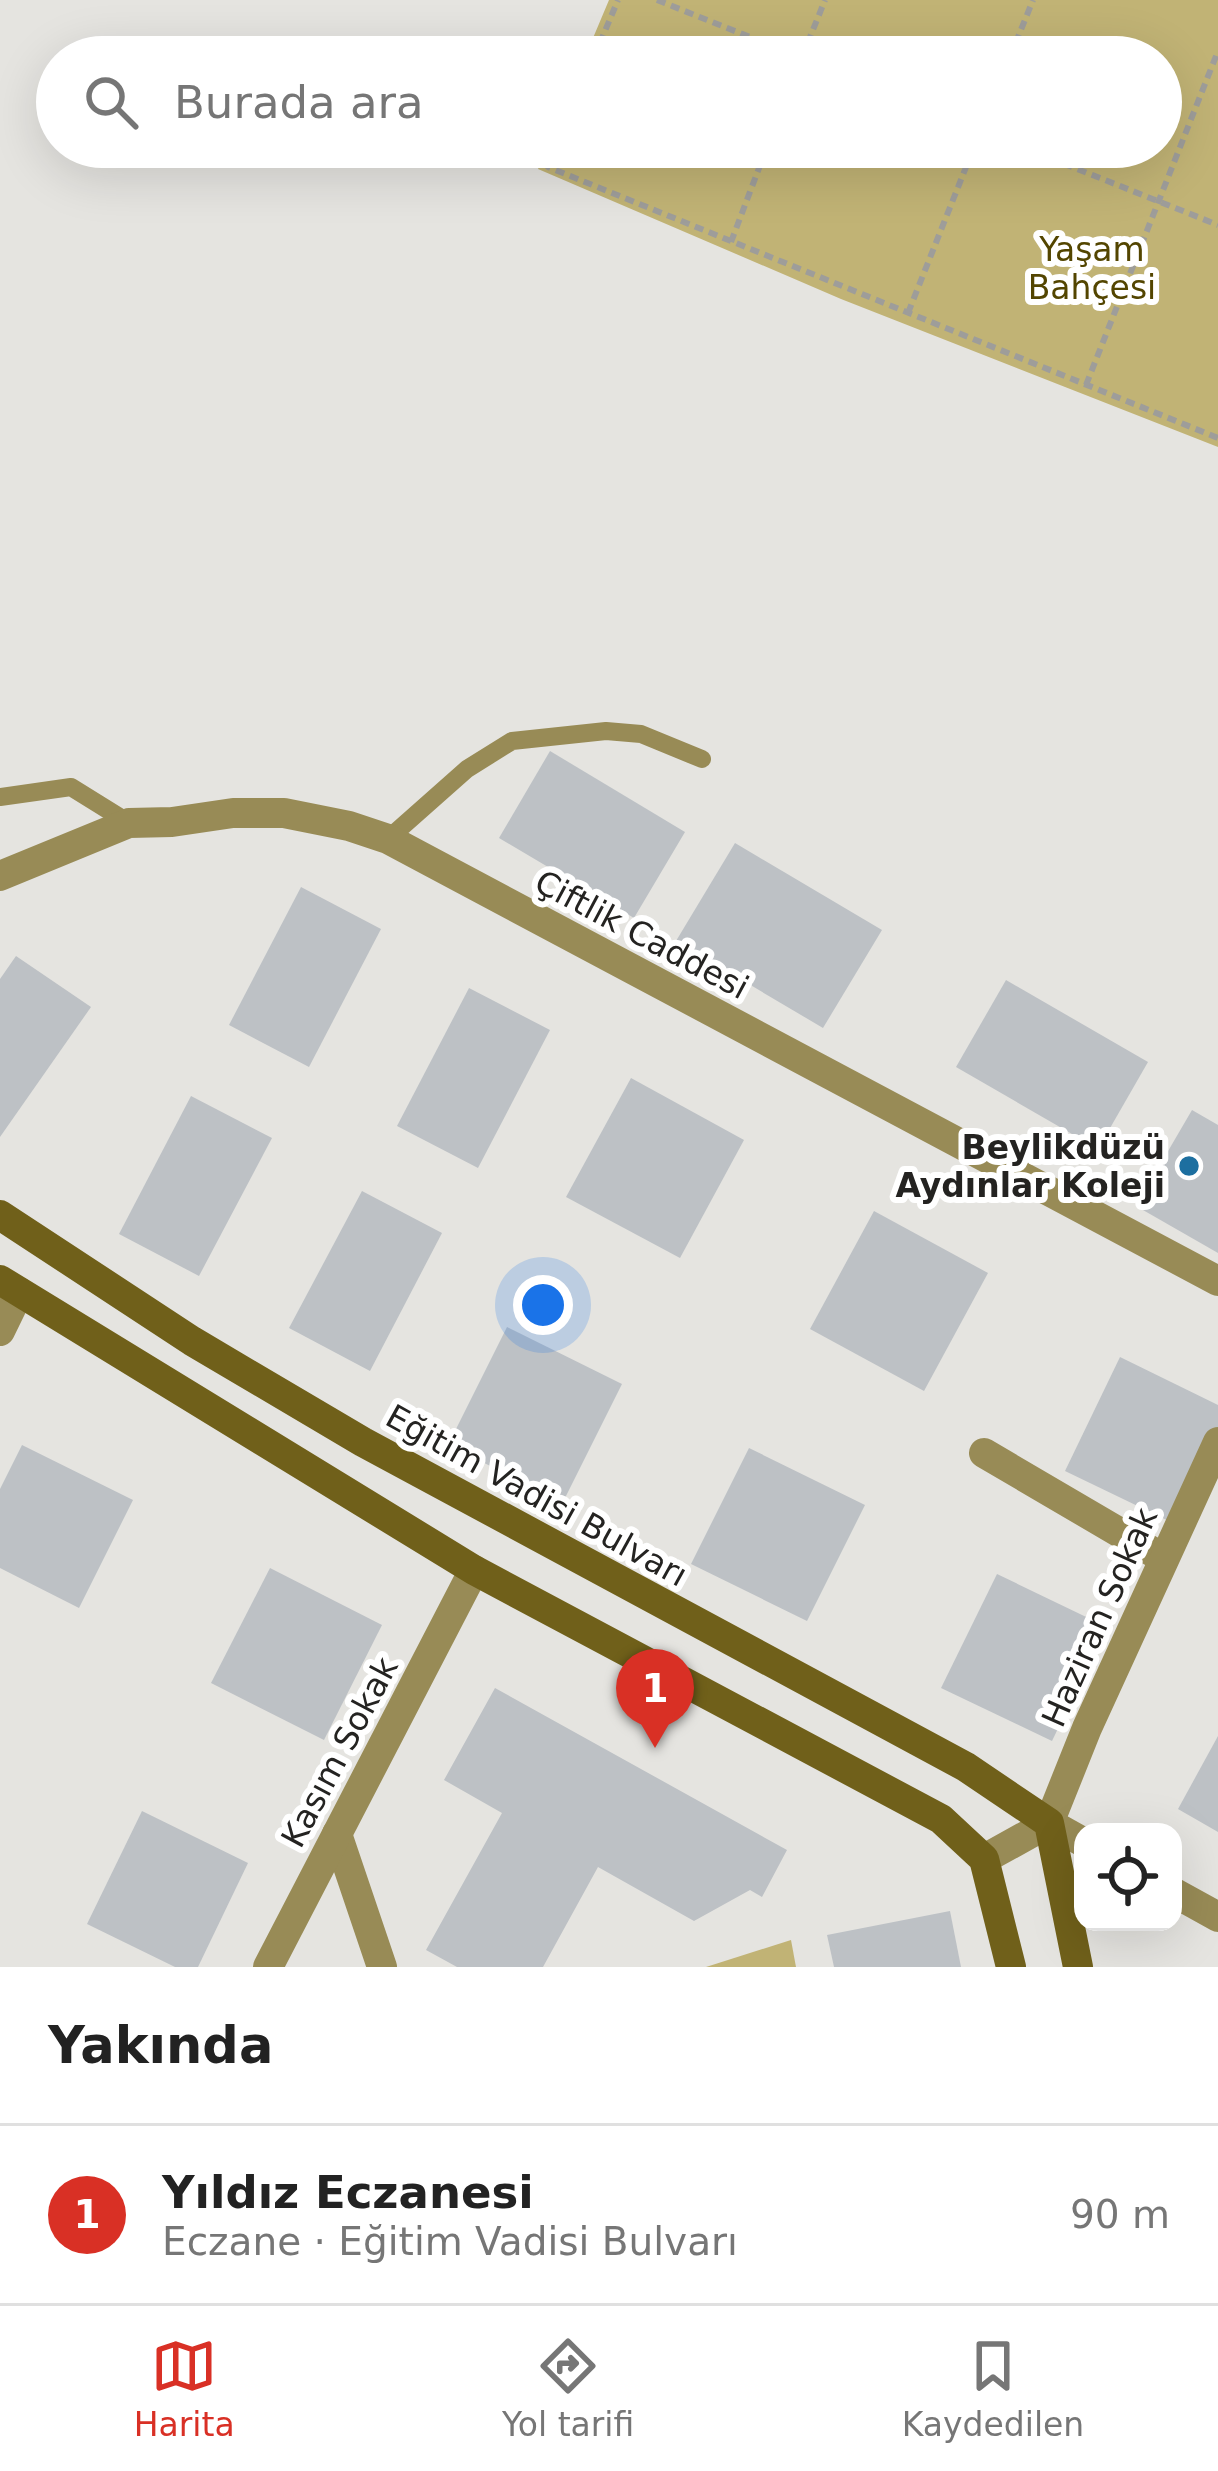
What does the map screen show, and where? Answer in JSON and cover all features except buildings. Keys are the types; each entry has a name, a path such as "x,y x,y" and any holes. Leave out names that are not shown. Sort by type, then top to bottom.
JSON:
{"main road":[{"name":"Eğitim Vadisi Bulvarı","path":"0,1215 192,1341 364,1442 966,1767 1049,1823"},
{"path":"10,1286 474,1570 941,1820 984,1858 1011,1967"},
{"path":"1049,1823 1078,1967"}],"street":[{"name":"Çiftlik Caddesi","path":"0,876 129,823 284,813 349,826 388,839 1218,1281"},
{"path":"0,1330 10,1286"},
{"name":"Haziran Sokak","path":"1049,1823 1218,1442"},
{"path":"984,1453 1163,1558"},
{"name":"Kasım Sokak","path":"268,1967 474,1570"},
{"path":"984,1858 1049,1823 1074,1837"},
{"path":"337,1834 382,1967"},
{"path":"1182,1897 1218,1917"}],"lane":[{"path":"388,839 467,770 512,741 606,731 641,734 702,759"},
{"path":"0,796 71,787 129,823"}],"path":[{"path":"602,36 617,0"},
{"path":"657,0 748,36"},
{"path":"810,36 825,0"},
{"path":"1018,36 1033,0"},
{"path":"1182,140 1218,51"},
{"path":"550,168 1218,438"},
{"path":"730,242 759,168"},
{"path":"908,313 966,168"},
{"path":"1076,168 1218,225"},
{"path":"1086,385 1171,168"}],"green space":[{"name":"Yaşam Bahçesi","path":"609,0 1218,0 1218,447 841,299 538,169 1182,168 1182,36 594,36"},
{"path":"791,1940 796,1967 706,1967"}],"place":[{"name":"Beylikdüzü Aydınlar Koleji","path":"1189,1166"},
{"name":"Yıldız Eczanesi","path":"655,1748"}]}
